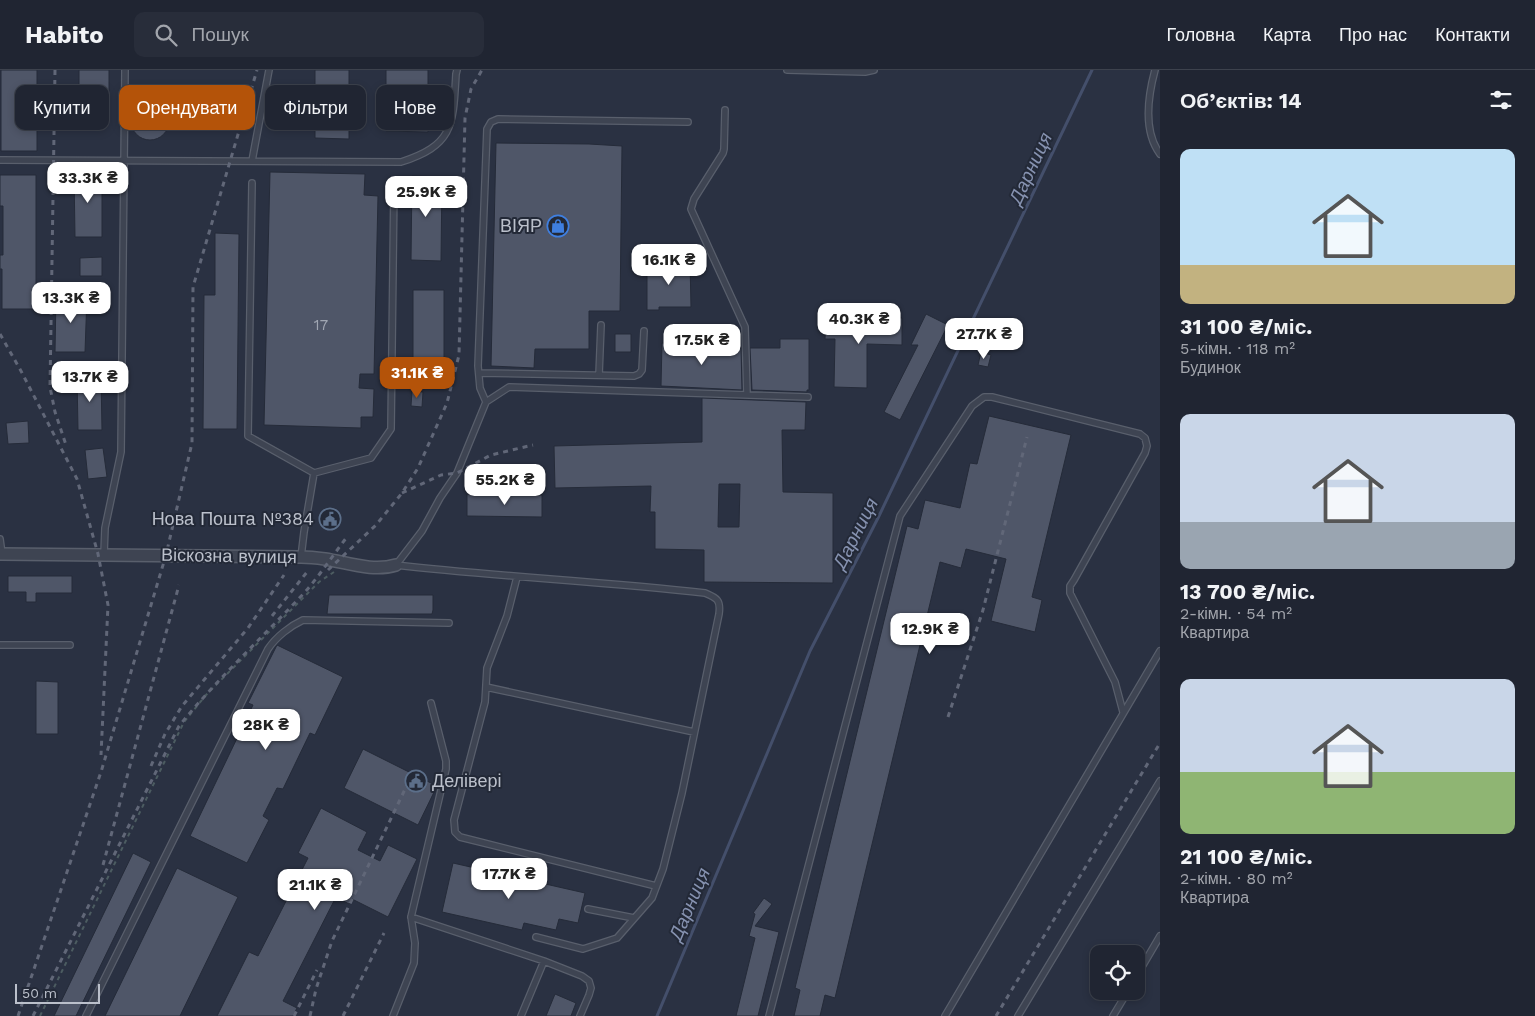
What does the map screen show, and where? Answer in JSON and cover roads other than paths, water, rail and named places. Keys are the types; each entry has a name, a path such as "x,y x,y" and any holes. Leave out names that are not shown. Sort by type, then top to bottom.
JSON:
{"street":[{"name":"Віскозна вулиця","path":"1,554 301,557 324,559 372,568 387,568 396,565"}],"lane":[{"path":"104,554 105,528 121,452 126,70"},
{"path":"252,161 268,70"},
{"path":"0,160 400,162 420,155 435,146 447,132 454,112 457,70"},
{"path":"787,70 865,72 874,70"},
{"path":"1155,70 1150,88 1148,117 1154,146 1160,154"},
{"path":"725,110 723,153 694,199 691,209 745,327 747,395"},
{"path":"486,402 480,388 479,372 487,129 490,122 498,120 688,122"},
{"path":"252,183 248,436 314,473 371,458 391,429 394,185"},
{"path":"599,375 601,326"},
{"path":"479,372 634,376 640,374 642,370 644,331"},
{"path":"396,565 422,531 440,498 457,473 486,402 510,387 808,397"},
{"path":"769,1016 900,516 972,406 984,397 992,397 1140,434 1145,438 1147,446 1144,453 1070,586 1072,600 1115,682 1123,712"},
{"path":"301,557 314,473"},
{"path":"0,539 1,554"},
{"name":"Віскозна вулиця","path":"396,565 456,572 646,586 705,593 713,596 719,602 720,607 694,732"},
{"path":"517,576 507,616 487,668 485,702 454,820 455,832 460,837 656,886"},
{"path":"86,1016 268,649 274,641 294,624 303,620 449,623"},
{"path":"0,645 70,645"},
{"path":"944,1016 1160,651"},
{"path":"486,687 694,732 666,860 652,898 617,938 583,949 536,937"},
{"path":"393,1016 414,963 415,943 411,918 446,769 444,753 431,703"},
{"path":"1018,1016 1160,780"},
{"path":"588,909 634,918"},
{"path":"411,918 544,961 582,976 589,981 591,988 580,1016"},
{"path":"1145,962 1160,936"},
{"path":"522,1016 544,961"},
{"path":"1113,1016 1123,1000"}],"waterway":[{"name":"Дарниця","path":"657,1016 810,651 878,518 1092,70"}],"railway":[{"path":"55,70 50,387 55,412 66,445"},
{"path":"18,1016 101,772 166,555 192,443 193,287 257,70"},
{"path":"328,570 376,525 402,493 418,468 447,403 459,355 465,118 471,89 482,70"},
{"path":"0,334 77,479 98,554 108,605 101,755"},
{"path":"948,717 983,610 1027,437"},
{"path":"402,493 441,475 457,473 491,455 533,445"},
{"path":"33,1016 179,726 225,674 305,592 347,537"},
{"path":"272,616 307,572"},
{"path":"151,766 165,734 182,706 248,628 284,575"},
{"path":"103,865 179,585"},
{"path":"996,1016 1160,743"},
{"path":"310,1016 316,989 332,941 409,781"},
{"path":"343,1016 384,933"},
{"path":"294,1016 317,970"}],"place":[{"name":"ВІЯР","path":"558,226"},
{"name":"Нова Пошта №384","path":"330,519"},
{"name":"Делівері","path":"416,781"}]}
